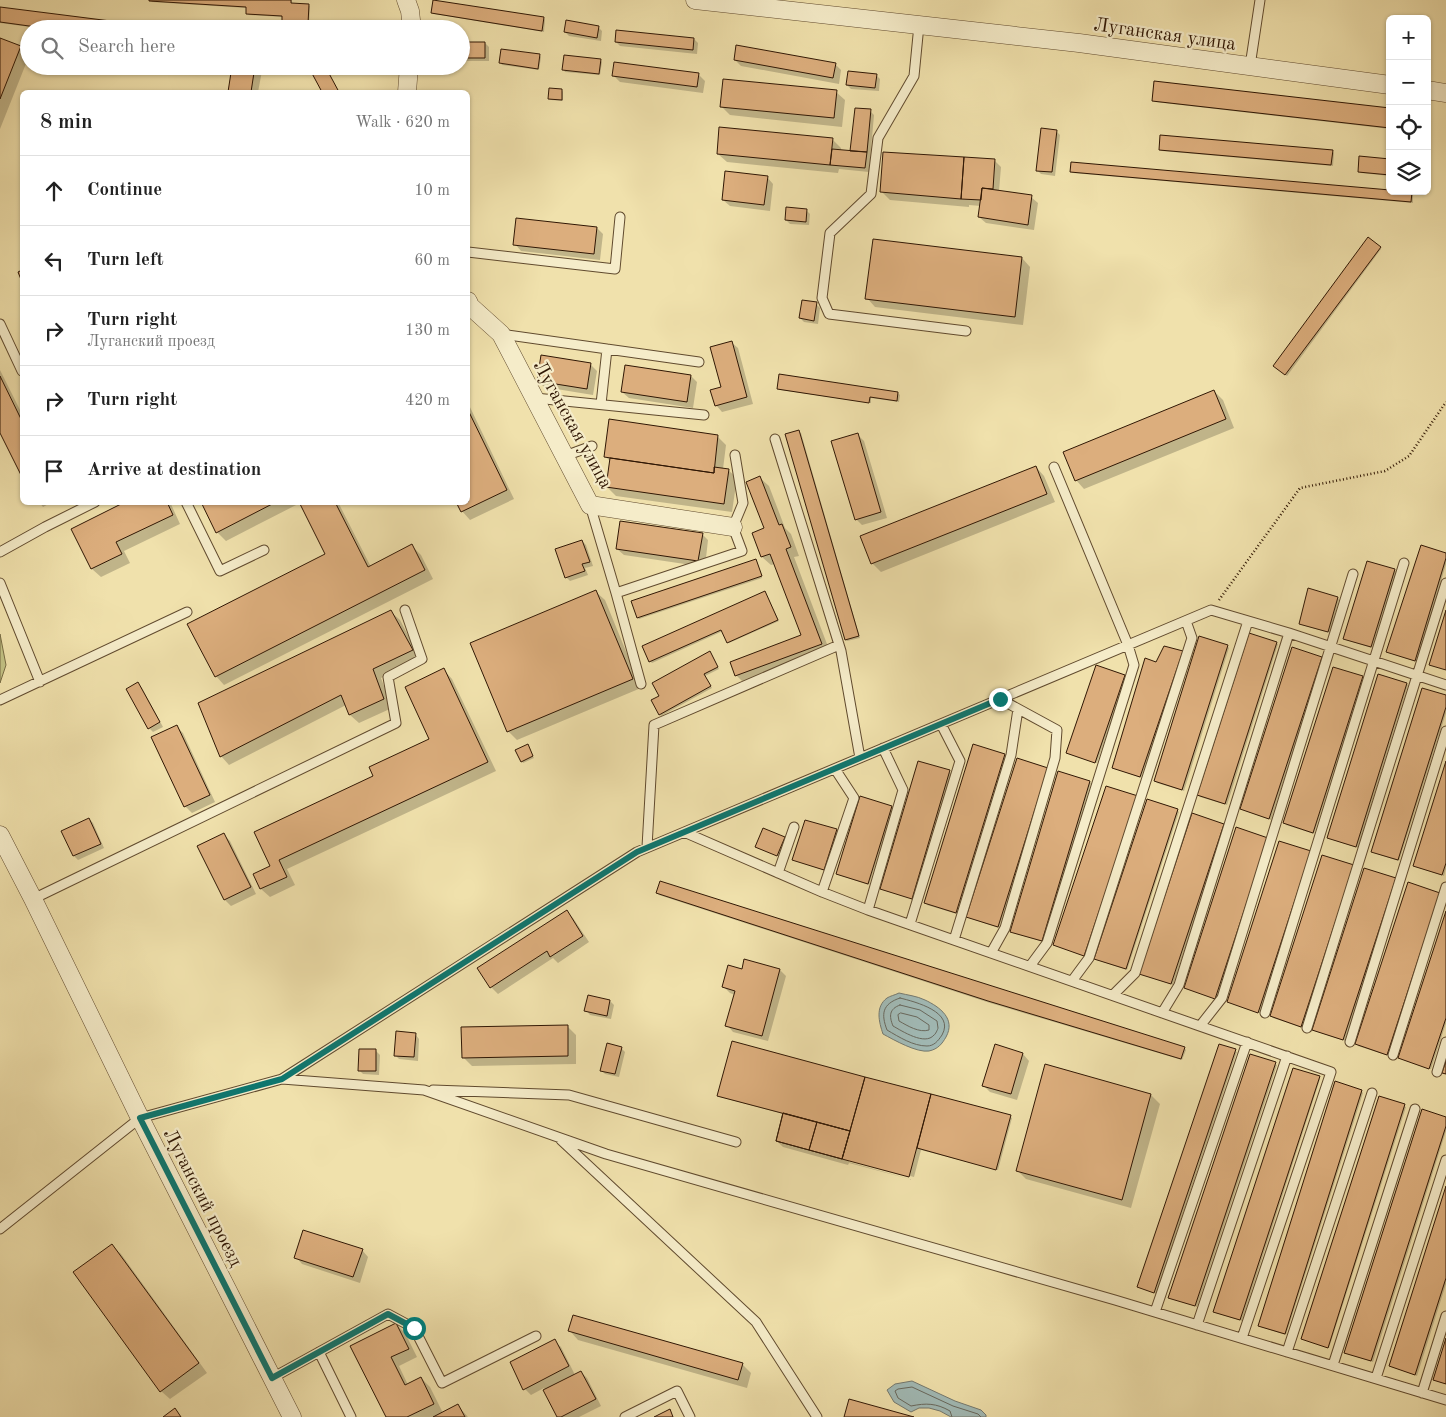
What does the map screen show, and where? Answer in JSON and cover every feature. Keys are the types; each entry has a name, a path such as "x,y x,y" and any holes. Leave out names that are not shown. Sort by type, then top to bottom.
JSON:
{"street":[{"path":"406,0 411,20"},
{"name":"Луганская улица","path":"695,0 1079,43 1386,84"},
{"path":"407,90 409,75"},
{"path":"1431,91 1446,93"},
{"name":"Луганская улица","path":"470,306 501,334 590,504 733,527"},
{"name":"Луганский проезд","path":"0,835 140,1118 292,1417"}],"lane":[{"path":"1250,66 1260,0"},
{"path":"919,25 914,76 878,138 870,194 830,233 822,298 829,314 966,331"},
{"path":"470,252 615,269 620,217"},
{"path":"0,324 20,367"},
{"path":"501,334 699,362"},
{"path":"601,404 607,349"},
{"path":"534,398 704,415"},
{"path":"775,439 839,645 860,758"},
{"path":"565,456 592,446"},
{"path":"616,593 742,551 733,527 743,503 735,455"},
{"path":"1030,966 1048,943 1134,665 1128,645 1054,467"},
{"path":"590,504 641,684"},
{"path":"0,552 87,505"},
{"path":"187,505 220,571 264,550"},
{"path":"1265,1013 1404,563"},
{"path":"1200,1026 1222,998 1353,574"},
{"path":"0,583 40,682"},
{"path":"1307,1028 1446,583"},
{"path":"33,899 396,723 388,677 422,659 405,610"},
{"path":"0,1230 140,1118 282,1079 637,852 1211,610 1289,633 1446,685"},
{"path":"0,700 187,612"},
{"path":"1072,981 1089,958 1192,638 1186,621"},
{"path":"1113,995 1135,973 1248,621"},
{"path":"1162,1013 1179,985 1289,633"},
{"path":"647,847 654,725 839,645"},
{"path":"991,953 1005,928 1055,758 1057,730 1000,699"},
{"path":"954,940 1011,755 1018,709"},
{"path":"910,924 960,761 941,724"},
{"path":"1350,1042 1446,731"},
{"path":"868,910 903,790 883,748"},
{"path":"822,892 854,798 835,768"},
{"path":"778,873 794,827"},
{"path":"684,832 868,910 1331,1072 1242,1338"},
{"path":"1393,1055 1446,886"},
{"path":"1155,1312 1247,1042"},
{"path":"1437,1072 1446,1042"},
{"path":"1197,1325 1287,1056"},
{"path":"282,1079 424,1090 569,1095 736,1142"},
{"path":"424,1090 606,1154 1155,1312 1446,1400"},
{"path":"1287,1352 1372,1093"},
{"path":"1333,1366 1415,1109"},
{"path":"557,1136 756,1322 817,1417"},
{"path":"1376,1378 1446,1160"},
{"path":"272,1378 388,1314 414,1328 442,1383 536,1336"},
{"path":"1422,1393 1446,1316"},
{"path":"319,1352 351,1417"},
{"path":"624,1417 676,1391 690,1417"}],"path":[{"path":"1211,610 1300,488 1385,471 1409,456 1446,402"}],"shaded area":[{"path":"0,634 6,665 0,683"}],"water":[{"path":"899,993 925,1000 945,1014 948,1019 949,1031 937,1048 929,1051 918,1050 883,1034 879,1020 879,1010 887,998"},
{"path":"912,1381 955,1401 981,1410 986,1417 951,1417 929,1408 919,1408 911,1412 894,1402 887,1390 895,1384"}],"building":[{"path":"291,0 291,3 309,4 308,20 282,20 282,16 246,14 246,7 149,1"},
{"path":"433,0 544,17 542,31 431,13"},
{"path":"0,7 103,20 20,20 20,25 0,22"},
{"path":"566,20 599,26 597,38 564,32"},
{"path":"616,30 694,38 693,50 615,42"},
{"path":"0,38 20,46 20,49 0,99"},
{"path":"470,42 485,42 485,58 470,58"},
{"path":"736,45 836,63 833,78 734,60"},
{"path":"501,49 540,54 538,69 499,63"},
{"path":"564,55 601,59 599,74 562,70"},
{"path":"614,62 699,73 697,87 612,76"},
{"path":"848,71 877,74 875,88 846,85"},
{"path":"231,75 254,75 251,90 228,90"},
{"path":"313,75 330,75 338,90 321,90"},
{"path":"723,79 837,90 834,118 720,107"},
{"path":"1154,81 1386,108 1386,128 1152,101"},
{"path":"549,88 562,89 562,100 548,99"},
{"path":"855,108 871,109 867,152 850,151"},
{"path":"719,127 833,138 830,165 717,154"},
{"path":"1041,128 1057,130 1052,172 1036,171"},
{"path":"1160,135 1333,150 1331,165 1159,150"},
{"path":"832,149 867,152 865,168 830,165"},
{"path":"883,152 964,157 961,199 880,192"},
{"path":"1359,156 1386,159 1386,175 1358,172"},
{"path":"964,157 995,159 993,189 982,188 981,200 961,199"},
{"path":"1071,162 1386,190 1386,195 1412,195 1411,202 1070,172"},
{"path":"725,171 768,176 764,205 722,200"},
{"path":"982,188 1032,195 1028,225 978,217"},
{"path":"786,207 807,209 806,222 785,220"},
{"path":"516,218 597,227 594,254 513,245"},
{"path":"1368,237 1381,247 1285,375 1273,366"},
{"path":"873,239 1022,257 1015,317 865,299"},
{"path":"802,300 817,302 814,321 799,318"},
{"path":"732,341 747,397 715,406 710,390 721,387 710,347"},
{"path":"541,355 591,363 587,389 537,381"},
{"path":"625,365 691,375 687,402 621,392"},
{"path":"779,374 898,392 897,401 870,397 869,403 777,389"},
{"path":"0,376 20,417 20,473 0,433"},
{"path":"1214,390 1226,419 1075,481 1063,452"},
{"path":"470,414 507,490 461,512 458,505 470,505"},
{"path":"609,419 718,435 714,473 604,457"},
{"path":"799,430 859,636 845,640 785,434"},
{"path":"858,433 881,512 855,520 831,441"},
{"path":"610,458 714,473 714,467 729,469 724,504 606,487"},
{"path":"1036,466 1047,494 871,564 860,536"},
{"path":"760,476 779,525 782,524 791,547 786,549 822,644 735,676 730,662 801,635 770,554 761,557 752,533 764,528 746,482"},
{"path":"119,505 168,505 173,515 116,542 122,554 91,569 71,529"},
{"path":"202,505 270,505 216,533"},
{"path":"300,505 337,505 368,567 412,544 425,570 215,677 187,624 325,554"},
{"path":"620,521 703,533 698,561 616,549"},
{"path":"582,540 590,562 582,564 585,571 565,578 555,549"},
{"path":"1421,545 1446,553 1446,558 1415,661 1386,652"},
{"path":"756,559 762,576 637,618 631,601"},
{"path":"1367,561 1395,569 1371,647 1343,639"},
{"path":"1308,588 1338,597 1328,632 1299,624"},
{"path":"596,590 633,679 507,732 470,643"},
{"path":"765,591 778,620 727,643 721,630 649,662 642,646"},
{"path":"391,610 413,650 373,669 384,699 349,715 341,695 220,757 198,703"},
{"path":"1446,610 1446,670 1429,665"},
{"path":"1249,633 1277,642 1225,804 1197,795"},
{"path":"1199,636 1228,645 1182,790 1154,781"},
{"path":"1164,646 1183,651 1140,777 1112,768 1145,658 1156,662"},
{"path":"1292,647 1322,657 1269,819 1240,809"},
{"path":"710,651 718,667 704,674 711,686 659,715 651,700 659,696 652,683"},
{"path":"1096,665 1125,675 1095,763 1066,753"},
{"path":"1333,667 1363,676 1313,833 1283,823"},
{"path":"444,668 488,762 279,860 287,877 260,889 253,874 270,866 254,832 373,776 369,767 429,739 405,687"},
{"path":"1378,674 1407,683 1356,847 1327,838"},
{"path":"138,682 160,722 148,729 126,689"},
{"path":"1422,688 1446,695 1446,707 1398,860 1371,852"},
{"path":"177,725 210,795 184,807 151,737"},
{"path":"528,744 533,756 521,762 515,750"},
{"path":"973,744 1005,754 956,913 924,903"},
{"path":"1017,758 1048,768 998,927 966,917"},
{"path":"918,761 950,770 912,899 880,889"},
{"path":"1446,761 1446,863 1442,875 1413,866"},
{"path":"1058,771 1090,781 1042,941 1010,932"},
{"path":"1106,786 1138,796 1084,956 1053,945"},
{"path":"860,796 892,806 868,884 836,874"},
{"path":"1147,799 1178,809 1126,969 1094,959"},
{"path":"1192,813 1224,824 1171,984 1139,974"},
{"path":"89,818 101,844 73,856 61,831"},
{"path":"805,820 837,829 824,870 792,860"},
{"path":"1236,827 1268,838 1215,999 1184,988"},
{"path":"763,828 785,837 777,856 755,847"},
{"path":"224,833 251,887 224,900 197,846"},
{"path":"1279,841 1311,851 1258,1013 1227,1002"},
{"path":"1322,855 1354,865 1301,1027 1270,1016"},
{"path":"1364,868 1396,878 1343,1040 1312,1030"},
{"path":"660,881 1185,1047 1181,1059 988,1001 656,893"},
{"path":"1408,882 1440,893 1387,1055 1355,1044"},
{"path":"567,910 583,936 550,957 547,951 490,988 477,968"},
{"path":"1446,911 1446,1018 1429,1069 1398,1058"},
{"path":"744,959 780,969 762,1036 725,1026 735,991 722,987 728,965 742,969"},
{"path":"588,995 610,1000 607,1016 584,1011"},
{"path":"568,1025 568,1056 462,1058 461,1027"},
{"path":"396,1031 416,1033 414,1057 394,1056"},
{"path":"732,1041 865,1077 850,1131 717,1096"},
{"path":"607,1043 622,1047 615,1074 600,1071"},
{"path":"995,1044 1023,1053 1011,1094 982,1086"},
{"path":"1219,1044 1236,1049 1154,1293 1137,1287"},
{"path":"359,1049 376,1049 376,1071 358,1071"},
{"path":"1250,1054 1276,1062 1195,1306 1168,1298"},
{"path":"1446,1061 1446,1074 1442,1073"},
{"path":"1045,1064 1151,1094 1122,1200 1016,1171"},
{"path":"1293,1068 1320,1076 1240,1320 1213,1312"},
{"path":"865,1077 931,1094 909,1177 842,1159"},
{"path":"1335,1081 1362,1090 1285,1334 1258,1326"},
{"path":"931,1094 1011,1115 996,1170 917,1148"},
{"path":"1379,1096 1405,1104 1328,1348 1301,1339"},
{"path":"1422,1109 1446,1117 1446,1126 1371,1361 1344,1353"},
{"path":"783,1113 850,1131 842,1159 776,1141"},
{"path":"783,1113 817,1122 809,1150 776,1141"},
{"path":"817,1122 850,1131 842,1159 809,1150"},
{"path":"1446,1186 1446,1278 1415,1375 1389,1366"},
{"path":"303,1230 363,1249 353,1277 294,1258"},
{"path":"112,1244 199,1363 160,1392 73,1272"},
{"path":"573,1315 743,1363 738,1380 568,1331"},
{"path":"396,1323 409,1349 391,1357 405,1385 421,1377 434,1404 407,1417 386,1417 350,1346"},
{"path":"1446,1338 1446,1384 1433,1380"},
{"path":"555,1339 569,1366 523,1390 510,1362"},
{"path":"581,1371 596,1399 561,1417 557,1417 543,1390"},
{"path":"849,1399 914,1417 844,1417"},
{"path":"458,1404 465,1417 433,1417"},
{"path":"175,1408 181,1417 163,1417"},
{"path":"670,1409 673,1417 654,1417"}],"route":[{"path":"414,1328 388,1314 272,1378 140,1118 282,1079 637,852 1000,699"}]}
